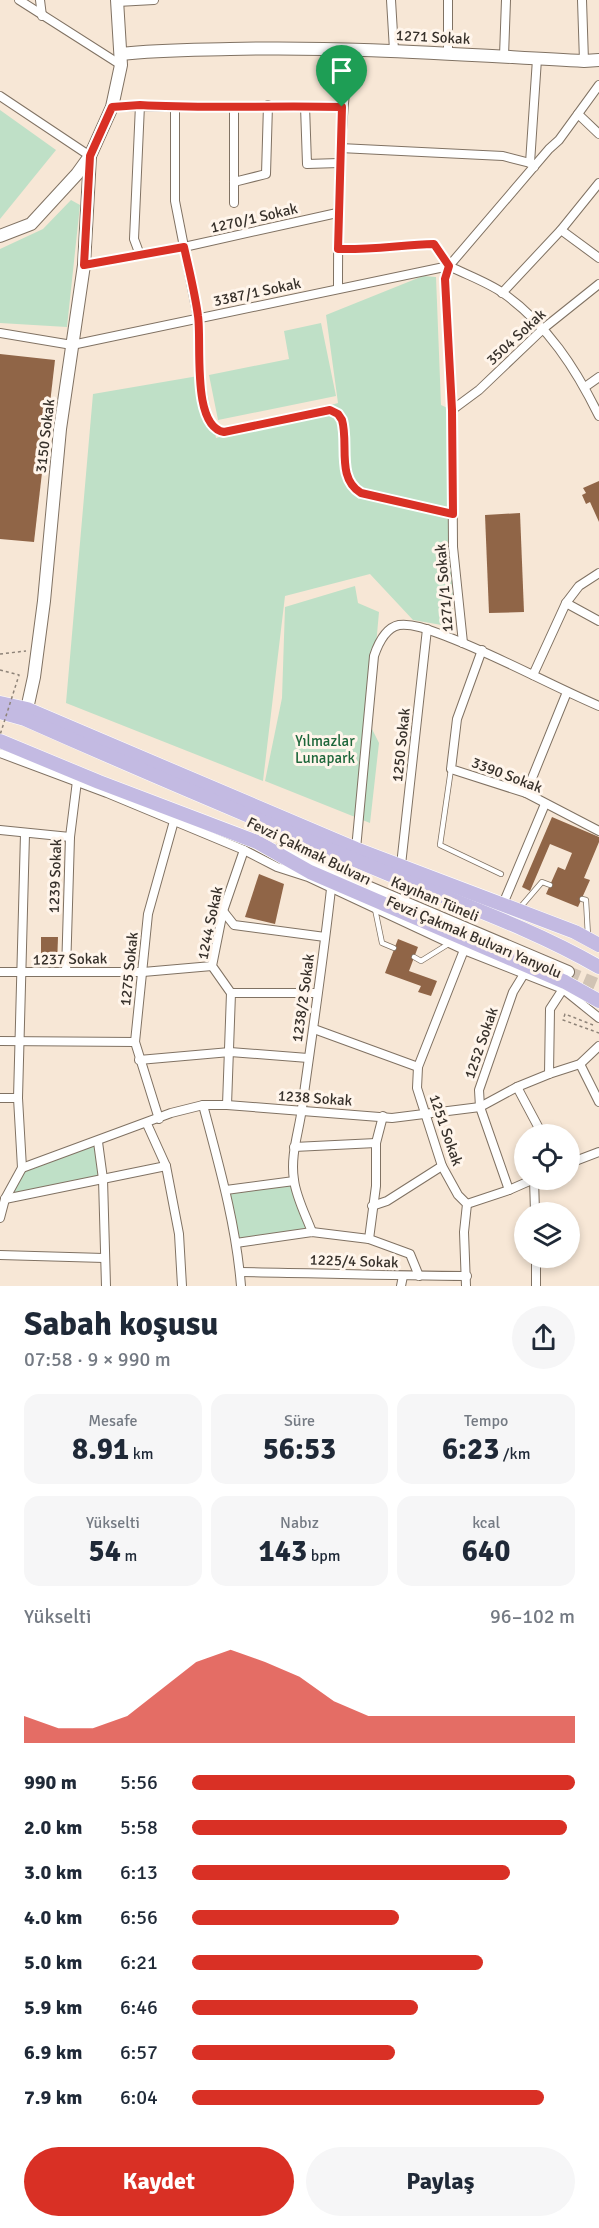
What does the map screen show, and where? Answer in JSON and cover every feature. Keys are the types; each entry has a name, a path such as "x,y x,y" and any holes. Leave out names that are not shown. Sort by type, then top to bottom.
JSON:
{"main road":[{"path":"0,236 31,224 77,174 90,156 112,107 121,59 117,1"},
{"name":"1271 Sokak","path":"121,59 187,50 350,49 599,60"},
{"name":"3150 Sokak","path":"26,714 38,650 60,429 84,265 90,156"},
{"path":"0,703 356,849 596,941"},
{"name":"Fevzi Çakmak Bulvarı","path":"0,712 26,714 255,819 574,952 599,967"},
{"name":"Fevzi Çakmak Bulvarı","path":"0,741 99,782 257,842 310,872 565,982 599,1001"},
{"name":"Kayıhan Tüneli","path":"257,842 309,861 568,972"}],"street":[{"path":"19,0 42,16 121,59"},
{"path":"40,0 42,16"},
{"path":"117,1 154,0"},
{"path":"391,0 394,50"},
{"path":"448,0 448,53"},
{"path":"504,57 506,0"},
{"path":"582,0 584,61"},
{"path":"338,288 339,163 342,107 350,49"},
{"path":"532,165 537,59"},
{"path":"449,266 532,165 559,140 599,85"},
{"path":"0,96 90,156"},
{"path":"140,105 134,239 140,255"},
{"path":"112,107 268,105 342,107"},
{"path":"234,182 266,174 268,105"},
{"path":"234,106 234,203"},
{"path":"305,106 307,164 339,163"},
{"path":"175,107 175,201 198,318"},
{"path":"578,114 599,134"},
{"path":"340,148 503,156 532,165"},
{"path":"502,293 597,189"},
{"name":"1270/1 Sokak","path":"84,265 184,247 337,213"},
{"path":"561,230 599,258"},
{"path":"338,249 360,250 434,244 449,266 502,293 544,328 585,387 599,416"},
{"name":"1271/1 Sokak","path":"449,266 445,279 452,410 453,547 463,642"},
{"name":"3387/1 Sokak","path":"0,333 72,345 449,266"},
{"name":"3504 Sokak","path":"452,410 479,390 544,328 599,284"},
{"path":"585,387 599,377"},
{"path":"533,675 566,603 579,586 599,573"},
{"path":"566,603 599,621"},
{"path":"356,849 374,656 383,636 391,628 399,625 427,629 463,642 599,706"},
{"name":"1250 Sokak","path":"401,865 427,629"},
{"name":"3390 Sokak","path":"482,650 457,719 451,769 526,793 599,831"},
{"path":"526,793 567,692"},
{"name":"Fevzi Çakmak Bulvarı Yanyolu","path":"0,753 77,781 174,821 277,867 308,878 464,950 563,989 599,1018"},
{"name":"1239 Sokak","path":"66,972 70,837 77,781"},
{"path":"503,904 545,804"},
{"name":"1275 Sokak","path":"159,1119 135,1042 148,914 174,821"},
{"path":"0,830 70,837"},
{"path":"0,1218 5,1199 22,1168 18,1042 25,834"},
{"name":"1244 Sokak","path":"231,993 212,966 224,911 243,850"},
{"name":"1238/2 Sokak","path":"312,1232 294,1181 294,1147 302,1111 314,1029 316,993 326,938 331,889"},
{"path":"224,911 234,925 326,938"},
{"name":"1251 Sokak","path":"464,950 418,1067 417,1088 442,1166 458,1195 466,1204"},
{"name":"1237 Sokak","path":"0,972 21,974 143,972 212,966"},
{"name":"1252 Sokak","path":"509,1191 480,1107 479,1090 513,992 524,974"},
{"path":"549,1074 550,1009 563,989"},
{"path":"227,1105 231,993 316,993"},
{"path":"314,1029 418,1067"},
{"path":"0,1041 135,1042"},
{"name":"1238 Sokak","path":"22,1168 203,1105 392,1118 480,1107 517,1087 580,1064 599,1046"},
{"path":"139,1060 230,1052 308,1058"},
{"path":"580,1064 599,1102"},
{"path":"517,1087 537,1124"},
{"path":"0,1098 18,1098"},
{"path":"203,1105 226,1190 241,1286"},
{"path":"369,1239 376,1186 376,1143 383,1116"},
{"path":"147,1124 166,1166 179,1234 182,1286"},
{"path":"98,1142 103,1179 106,1286"},
{"path":"294,1147 376,1143"},
{"path":"580,1159 599,1152"},
{"path":"5,1199 166,1166"},
{"path":"372,1206 387,1201 442,1166"},
{"path":"226,1190 294,1181"},
{"path":"466,1286 464,1232 466,1204 514,1189"},
{"path":"236,1244 312,1232 369,1239 410,1254 419,1276"},
{"path":"0,1255 104,1258"},
{"path":"536,1268 536,1286"},
{"name":"1225/4 Sokak","path":"240,1272 467,1276"},
{"path":"401,1286 403,1276"}],"lane":[{"path":"198,318 198,371 207,418 212,427 224,432 330,410 338,414 342,420 347,477 356,490 453,514"},
{"path":"451,769 440,845 501,874"},
{"path":"518,910 542,882 550,885"},
{"path":"582,899 586,900 596,941"},
{"path":"375,909 382,943 394,948"},
{"path":"414,957 421,961 450,943"}],"path":[{"path":"0,654 38,650"},
{"path":"0,670 20,675 0,735"},
{"path":"599,1028 565,1014 563,1020 599,1033"}],"green space":[{"path":"0,110 56,150 0,219"},
{"path":"71,200 80,205 67,327 0,323 0,249 43,229"},
{"path":"423,276 436,277 441,405 452,410 453,627 413,620 370,574 285,596 263,781 66,703 93,394 204,375 216,438 338,403 326,315"},
{"path":"321,323 336,396 218,420 209,375 289,359 284,331"},
{"name":"Yılmazlar Lunapark","path":"355,586 358,603 379,612 369,723 379,743 370,823 265,781 282,698 285,607"},
{"path":"98,1142 103,1179 5,1199 22,1168"},
{"path":"294,1181 312,1232 236,1243 226,1190"}],"building":[{"path":"0,354 55,360 34,542 0,539"},
{"path":"599,481 599,522 590,502 586,504 582,495 586,493 583,488"},
{"path":"520,513 524,612 489,613 485,515"},
{"path":"552,817 599,837 584,878 590,880 578,907 546,894 558,867 565,870 572,853 550,844 530,891 522,887"},
{"path":"259,874 284,884 275,924 245,917"},
{"path":"41,937 58,937 57,965 41,965"},
{"path":"398,939 418,947 409,971 437,981 431,996 418,992 421,986 385,973"}],"tunnel":[{"path":"568,972 599,985"}],"route":[{"path":"279,105 342,107 337,213 338,249 360,250 434,244 449,266 445,279 452,410 453,514 356,490 351,485 346,472 344,424 338,414 330,410 224,432 212,427 207,418 198,371 198,318 184,247 84,265 90,156 112,107 279,105"}]}
